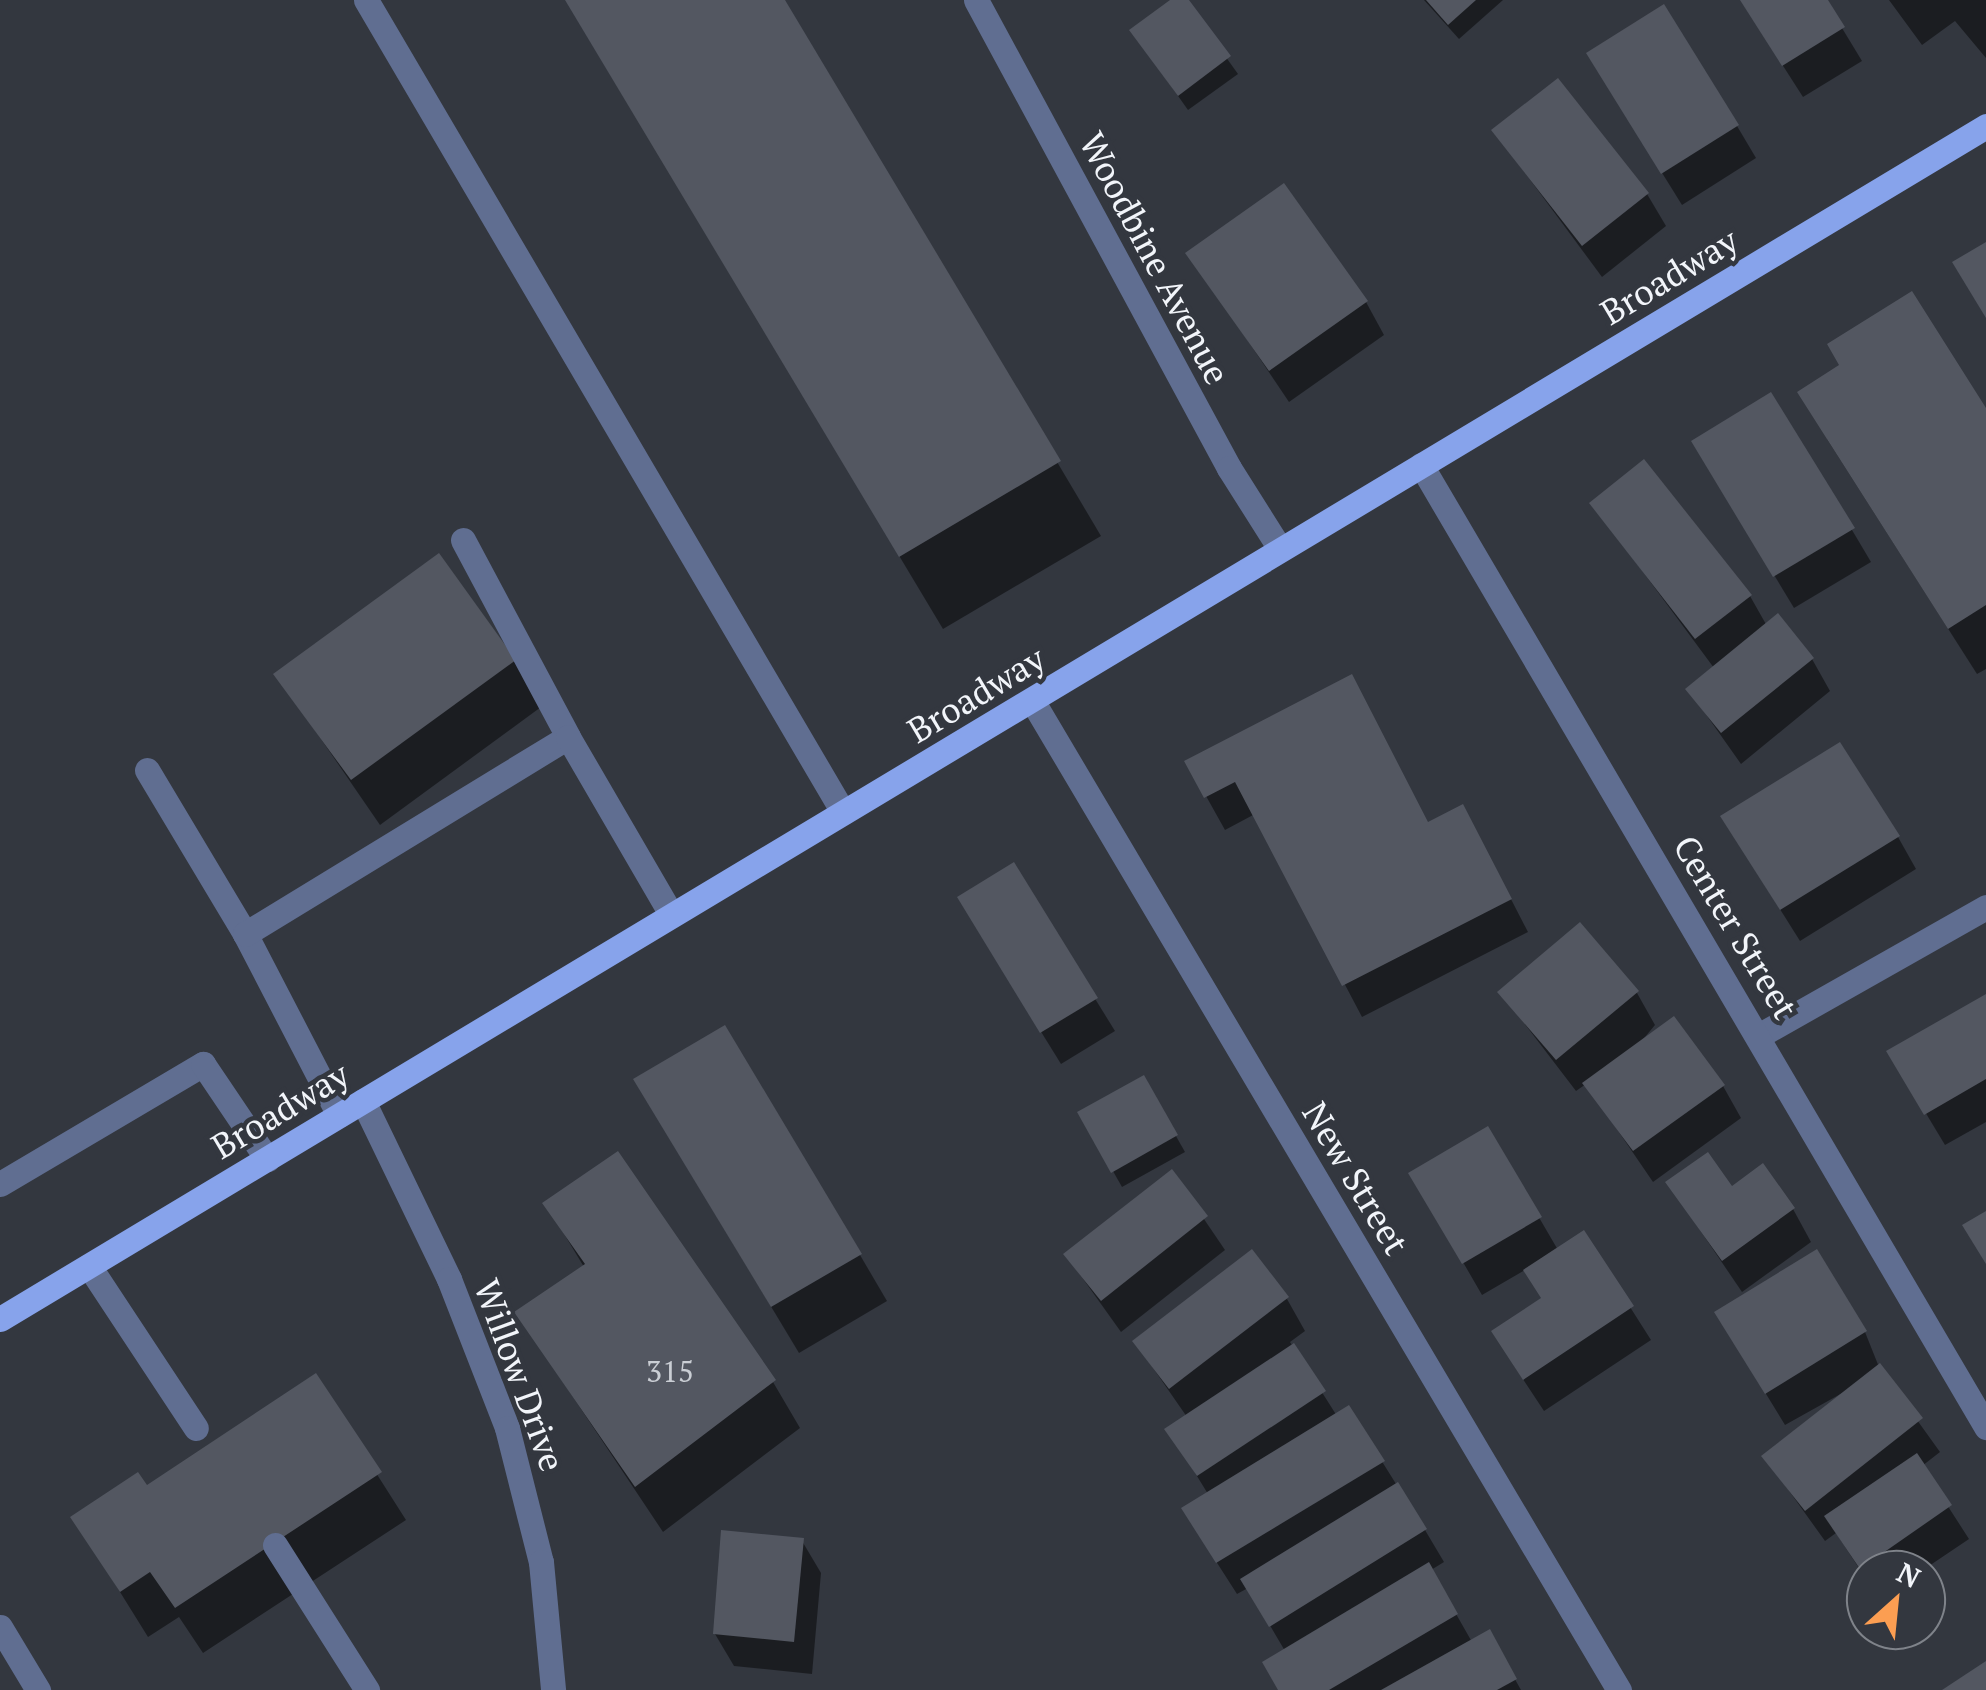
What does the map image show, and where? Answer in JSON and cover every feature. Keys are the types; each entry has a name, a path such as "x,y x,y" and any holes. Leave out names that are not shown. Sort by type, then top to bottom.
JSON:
{"main road":[{"name":"Broadway","path":"0,1319 672,914 1033,702 1279,547 1986,126"}],"street":[{"path":"366,0 843,812"},
{"name":"Woodbine Avenue","path":"976,0 1228,468 1279,547"},
{"name":"Center Street","path":"1421,465 1760,1035 1986,1427"},
{"path":"464,540 568,737 672,914"},
{"name":"New Street","path":"1033,702 1619,1690"},
{"path":"245,934 568,737"},
{"path":"147,770 245,934 340,1115"},
{"path":"1760,1035 1986,907"},
{"path":"0,1184 203,1064 267,1159"},
{"name":"Willow Drive","path":"363,1101 449,1279 507,1428 541,1562 552,1690"},
{"path":"89,1266 196,1428"},
{"path":"276,1545 367,1690"},
{"path":"0,1628 38,1690"}],"building":[{"path":"565,0 785,0 1061,461 899,557"},
{"path":"1170,0 1189,0 1231,56 1178,96 1129,30"},
{"path":"1426,0 1476,0 1448,25"},
{"path":"1740,0 1828,0 1845,27 1782,66"},
{"path":"1664,4 1739,125 1661,174 1586,53"},
{"path":"1558,78 1649,193 1582,246 1491,130"},
{"path":"1284,183 1368,301 1269,371 1185,253"},
{"path":"1986,242 1986,318 1952,262"},
{"path":"1912,291 1986,408 1986,605 1948,629 1797,392 1839,365 1827,344"},
{"path":"1771,392 1855,528 1773,577 1691,441"},
{"path":"1644,459 1752,595 1695,639 1589,503"},
{"path":"439,553 516,660 351,780 273,674"},
{"path":"1778,613 1814,658 1721,733 1685,689"},
{"path":"1352,674 1428,822 1463,804 1512,899 1342,986 1235,782 1204,798 1184,761"},
{"path":"1840,742 1900,836 1780,910 1720,816"},
{"path":"1014,862 1098,998 1040,1033 957,897"},
{"path":"1580,922 1639,991 1556,1060 1497,992"},
{"path":"1986,994 1986,1079 1924,1115 1886,1051"},
{"path":"1674,1016 1725,1085 1633,1151 1582,1083"},
{"path":"725,1025 862,1254 771,1307 633,1079"},
{"path":"1144,1075 1178,1135 1111,1173 1077,1112"},
{"path":"1488,1126 1542,1217 1462,1264 1408,1173"},
{"path":"618,1151 776,1380 635,1487 514,1312 585,1264 542,1203"},
{"path":"1708,1152 1732,1186 1763,1163 1795,1208 1722,1261 1665,1182"},
{"path":"1172,1169 1208,1216 1101,1301 1063,1254"},
{"path":"1986,1211 1986,1264 1962,1225"},
{"path":"1584,1230 1634,1306 1523,1380 1491,1331 1541,1298 1523,1270"},
{"path":"1252,1249 1289,1297 1169,1389 1132,1341"},
{"path":"1817,1249 1867,1331 1765,1394 1714,1312"},
{"path":"1294,1343 1326,1391 1197,1476 1164,1429"},
{"path":"1880,1363 1923,1418 1805,1511 1761,1456"},
{"path":"316,1373 382,1472 175,1608 150,1572 120,1592 70,1517 138,1472 147,1485"},
{"path":"1349,1405 1385,1461 1216,1563 1181,1508"},
{"path":"1917,1453 1952,1505 1887,1550 1847,1550 1824,1516"},
{"path":"1398,1482 1427,1529 1269,1627 1240,1579"},
{"path":"721,1530 804,1538 794,1642 713,1634"},
{"path":"1429,1562 1458,1614 1329,1690 1278,1690 1262,1662"},
{"path":"1490,1629 1517,1679 1497,1690 1381,1690"},
{"path":"1986,1661 1986,1690 1942,1690"}]}
